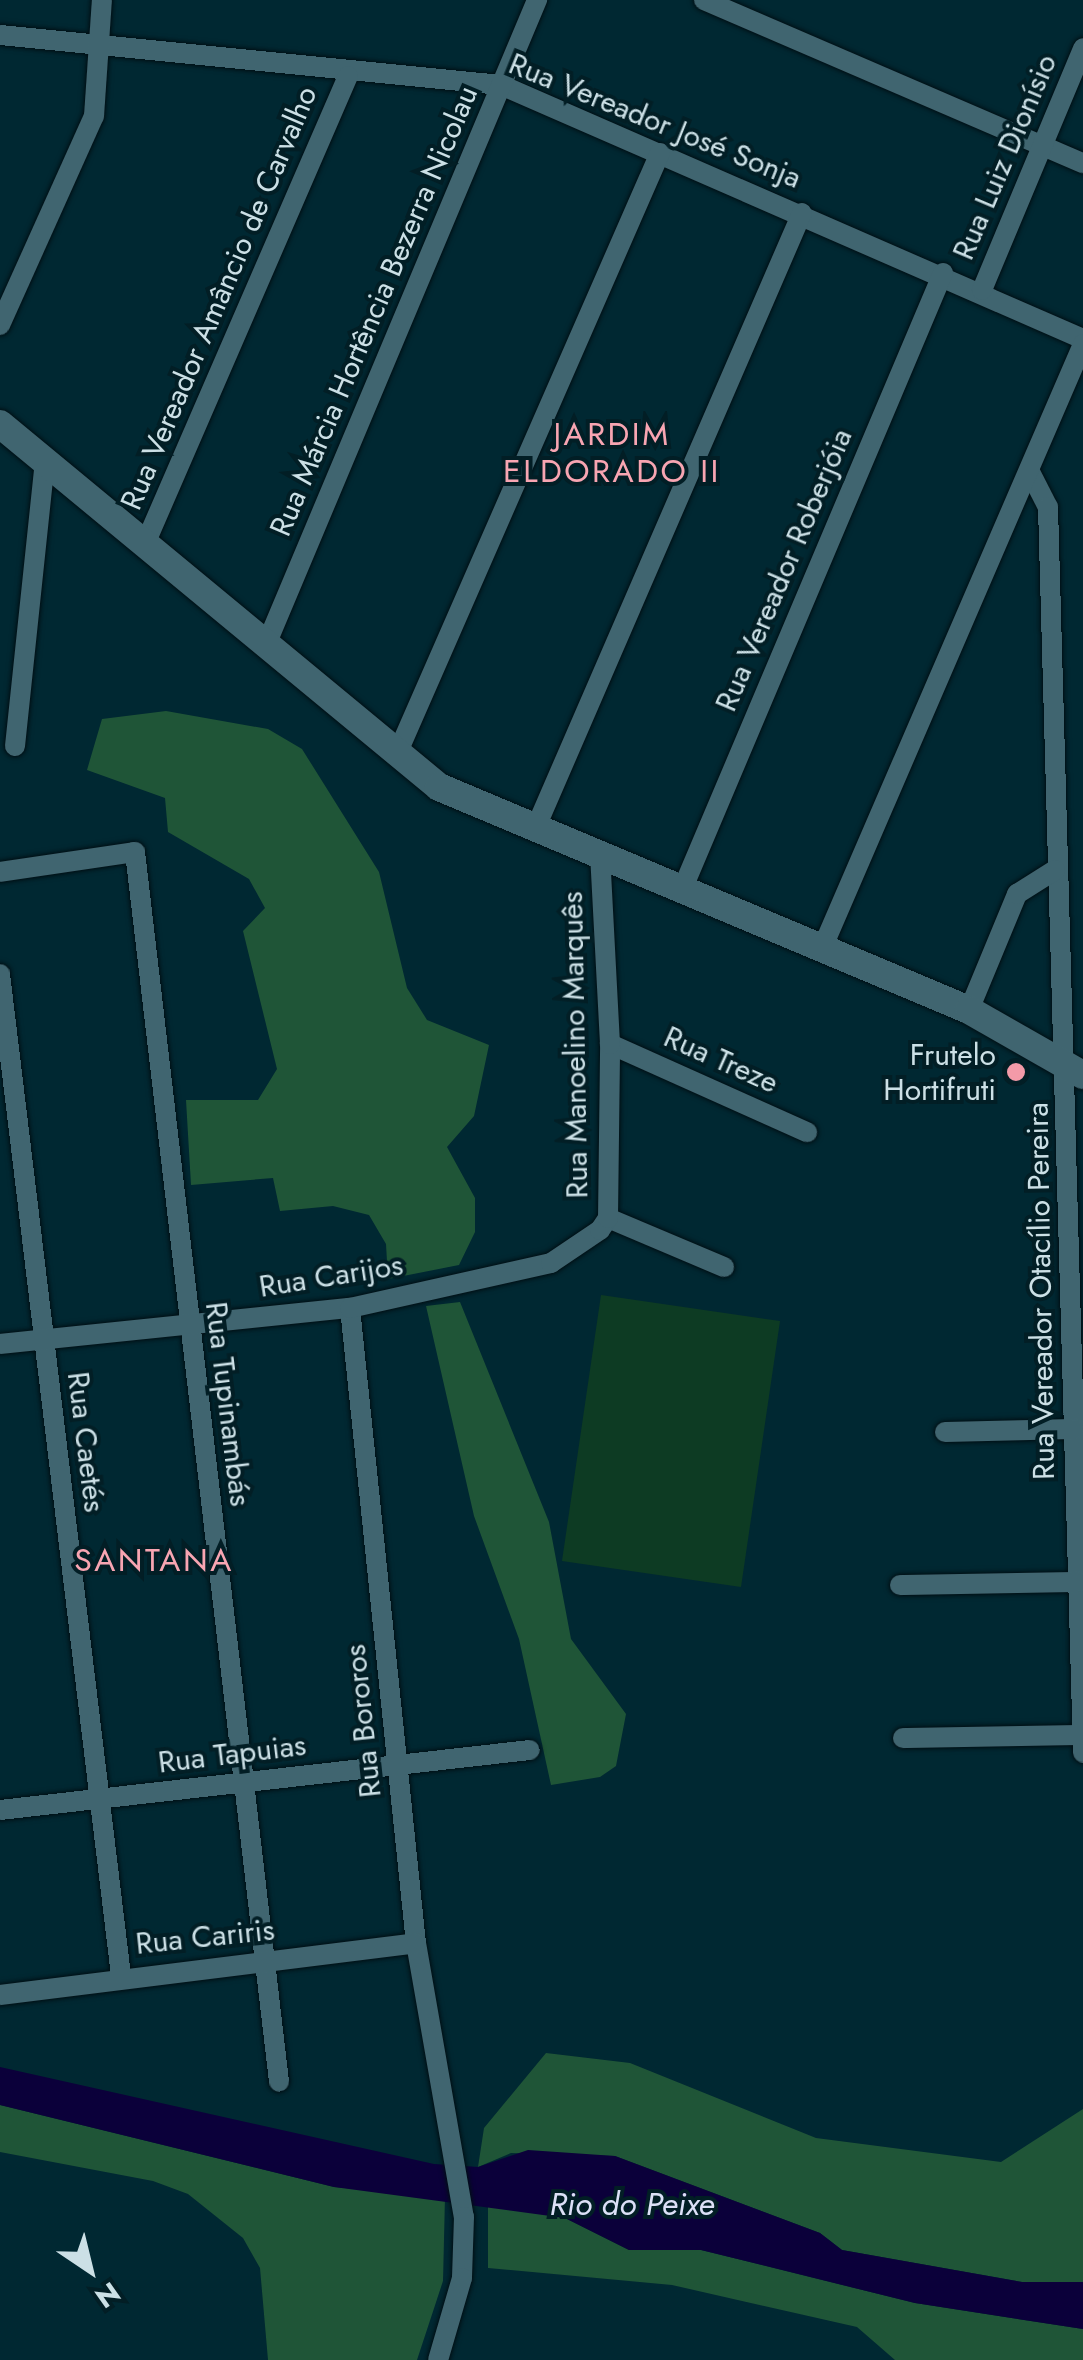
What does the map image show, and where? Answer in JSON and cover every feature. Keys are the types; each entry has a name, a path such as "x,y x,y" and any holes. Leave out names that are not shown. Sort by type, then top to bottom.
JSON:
{"street":[{"path":"0,324 94,116 102,0"},
{"name":"Rua Márcia Hortência Bezerra Nicolau","path":"266,645 537,0"},
{"path":"704,0 1083,163"},
{"name":"Rua Vereador José Sonja","path":"0,35 348,76 501,85 982,290 1083,342"},
{"name":"Rua Luiz Dionísio","path":"982,290 1083,48"},
{"name":"Rua Vereador Amâncio de Carvalho","path":"146,544 348,76"},
{"path":"397,754 660,153"},
{"path":"536,827 802,213"},
{"name":"Rua Vereador Roberjóia","path":"682,890 942,273"},
{"path":"822,950 1078,367 1083,342"},
{"path":"0,424 439,786 969,1010 1077,1063"},
{"path":"15,746 45,460"},
{"name":"Rua Vereador Otacílio Pereira","path":"1030,472 1048,507 1055,870 1077,1063 1072,1430 1083,1753"},
{"name":"Rua Tupinambás","path":"0,872 135,852 279,2082"},
{"name":"Rua Manoelino Marquês","path":"600,856 610,1044 604,1224"},
{"path":"969,1010 1017,894 1055,870"},
{"name":"Rua Caetés","path":"0,974 122,1976"},
{"name":"Rua Treze","path":"610,1044 807,1132"},
{"path":"604,1224 724,1267"},
{"name":"Rua Carijos","path":"0,1344 350,1308 550,1264 604,1224"},
{"name":"Rua Bororos","path":"350,1308 416,1944 454,2125 464,2218 462,2278 438,2360"},
{"path":"945,1432 1072,1430"},
{"path":"900,1585 1078,1582"},
{"path":"903,1738 1082,1735"},
{"name":"Rua Tapuias","path":"0,1810 530,1750"},
{"name":"Rua Cariris","path":"0,1995 122,1976 416,1944"}],"green space":[{"path":"166,711 268,729 302,749 379,872 407,988 427,1020 489,1045 474,1116 447,1147 475,1198 475,1232 459,1265 388,1279 386,1244 369,1215 333,1206 280,1211 273,1178 191,1185 186,1100 258,1100 277,1069 243,931 265,908 249,879 168,832 165,798 87,770 102,719"},
{"path":"601,1295 780,1321 741,1587 562,1561"},
{"path":"460,1302 549,1522 571,1639 626,1714 616,1766 600,1777 551,1785 519,1639 474,1516 426,1306"},
{"path":"546,2053 630,2063 816,2138 1001,2162 1083,2109 1083,2282 1022,2282 842,2250 820,2233 615,2156 511,2153 478,2167 484,2128"},
{"path":"0,2105 334,2187 445,2197 443,2281 417,2360 268,2360 260,2268 243,2238 188,2194 153,2181 0,2152"},
{"path":"488,2203 565,2218 629,2250 701,2250 915,2303 1083,2329 1083,2360 895,2360 857,2327 672,2285 488,2268"}],"water":[{"name":"Rio do Peixe","path":"0,2067 434,2164 478,2167 528,2150 615,2156 820,2233 842,2250 1022,2282 1083,2282 1083,2329 915,2303 701,2250 629,2250 565,2218 334,2187 0,2105"}],"place":[{"name":"Frutelo Hortifruti","path":"1016,1072"}],"district":[{"name":"JARDIM ELDORADO II","path":"612,454"},
{"name":"SANTANA","path":"154,1560"}]}
